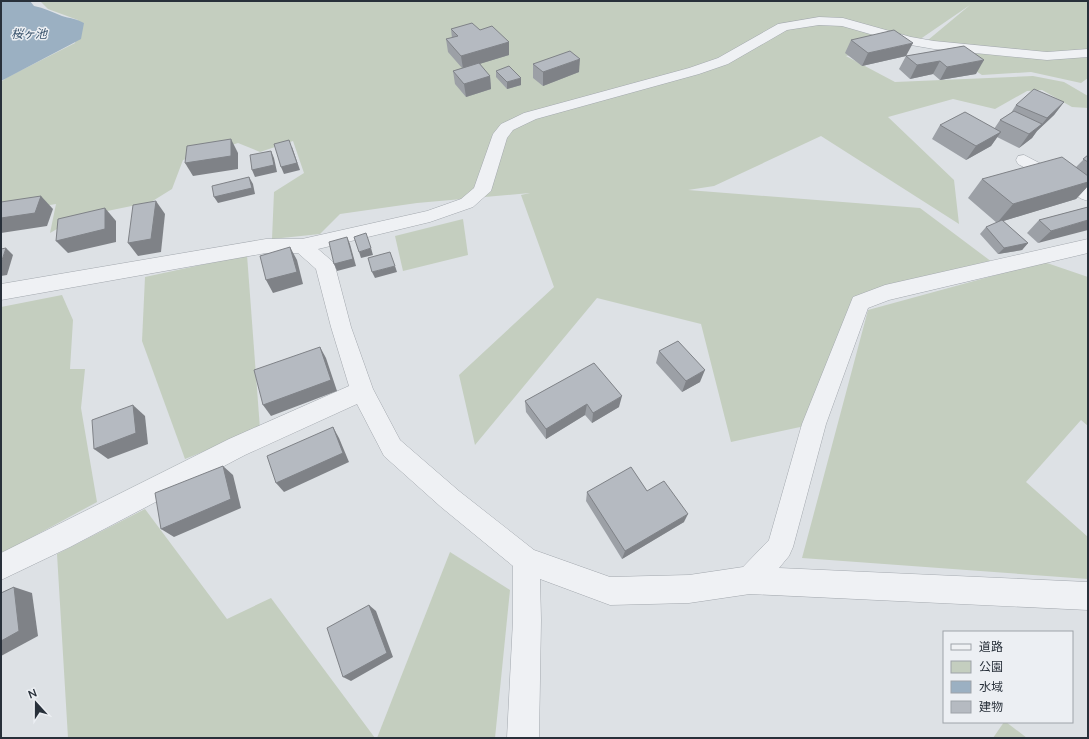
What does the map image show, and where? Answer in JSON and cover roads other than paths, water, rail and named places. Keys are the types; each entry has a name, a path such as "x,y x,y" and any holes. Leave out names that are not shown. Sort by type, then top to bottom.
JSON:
{"street":[{"path":"1,292 266,246 302,246 430,216 467,203 482,191 499,137 507,127 530,116 694,71 722,61 784,27 792,25 819,21 843,22 928,44 1039,56 1088,53"},
{"path":"1024,160 1088,195"},
{"path":"302,246 325,266 341,327 362,391 392,448 450,499 526,560 610,591 689,589 750,580 1088,596"},
{"path":"750,580 780,547 814,424 860,303 885,293 1088,246"},
{"path":"1,567 61,538 237,447 362,391"},
{"path":"523,738 527,620 526,560"}],"water":[{"name":"桜ヶ池","path":"1,1 30,1 34,6 84,23 81,39 1,81"}]}
